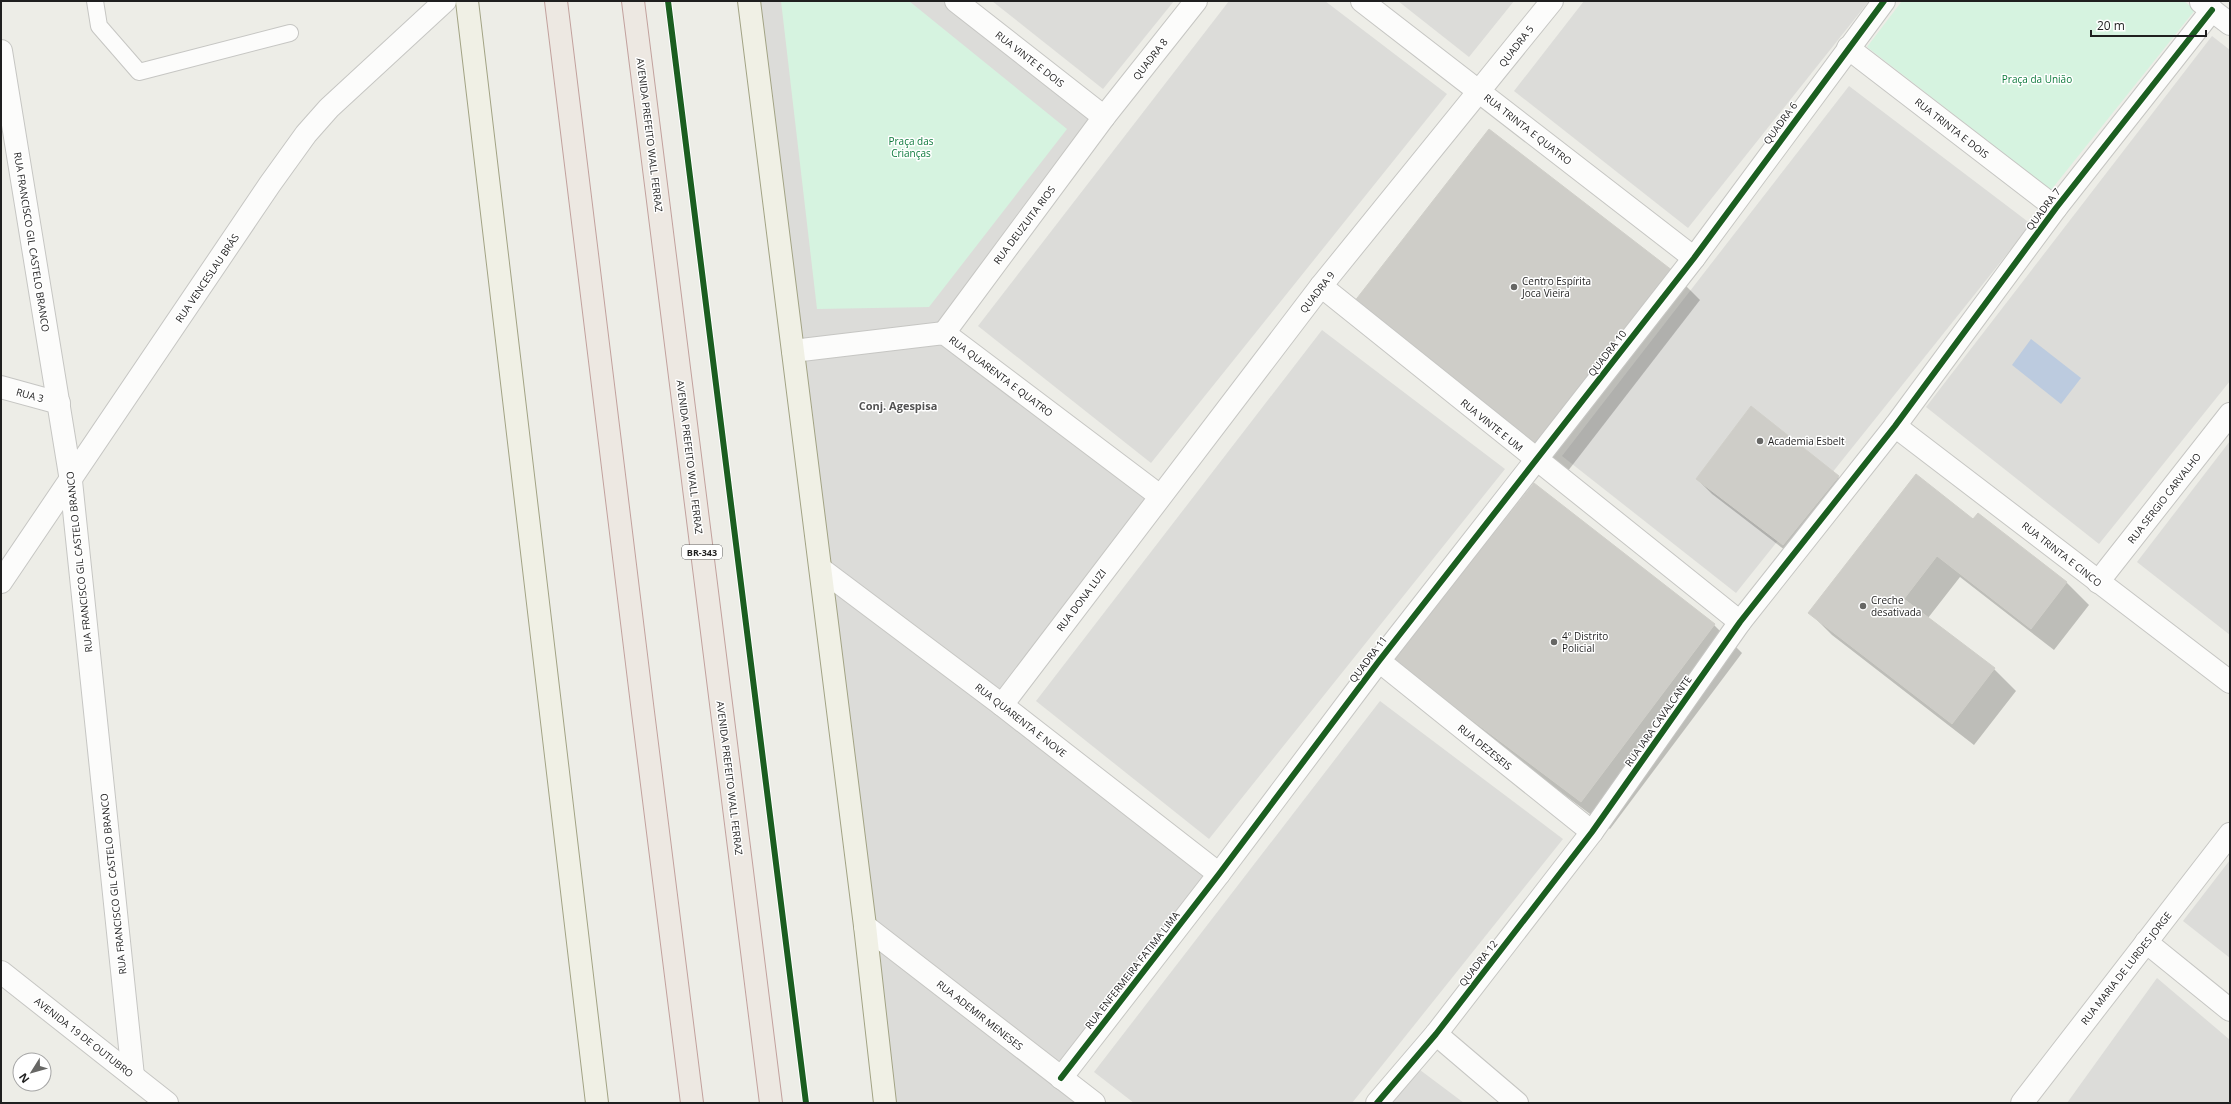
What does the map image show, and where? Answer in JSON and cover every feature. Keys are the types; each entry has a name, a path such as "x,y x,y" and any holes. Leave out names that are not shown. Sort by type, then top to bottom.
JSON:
{"highway":[{"path":"556,1 590,264 652,797 692,1103"},
{"name":"AVENIDA PREFEITO WALL FERRAZ","path":"633,1 771,1103"}],"main road":[{"path":"467,1 597,1103"},
{"path":"749,1 821,569 865,926 885,1103"}],"street":[{"name":"RUA VENCESLAU BRÁS","path":"1,582 270,184 306,134 329,108 445,1"},
{"name":"RUA VINTE E DOIS","path":"956,1 1104,117"},
{"name":"QUADRA 8","path":"1104,117 1196,1"},
{"name":"RUA TRINTA E QUATRO","path":"1362,1 1694,258"},
{"name":"QUADRA 5","path":"1480,92 1552,1"},
{"name":"QUADRA 6","path":"1694,258 1884,1"},
{"path":"2206,6 2230,24"},
{"name":"QUADRA 7","path":"1896,426 2206,6"},
{"name":"RUA TRINTA E DOIS","path":"1848,48 2056,208"},
{"name":"RUA FRANCISCO GIL CASTELO BRANCO","path":"1,51 71,480 133,1076"},
{"name":"QUADRA 9","path":"1160,496 1321,286 1480,92"},
{"name":"RUA DEUZUITA RIOS","path":"944,333 1104,117"},
{"name":"QUADRA 10","path":"1537,460 1694,258"},
{"name":"RUA VINTE E UM","path":"1321,286 1740,622"},
{"name":"RUA QUARENTA E QUATRO","path":"793,351 944,333 1160,496"},
{"name":"RUA 3","path":"1,386 59,403"},
{"name":"RUA SERGIO CARVALHO","path":"2098,582 2230,414"},
{"path":"1740,622 1896,426"},
{"name":"RUA TRINTA E CINCO","path":"1896,426 2230,682"},
{"name":"QUADRA 11","path":"1219,874 1379,661 1537,460"},
{"name":"RUA DONA LUZI","path":"1002,705 1160,496"},
{"name":"RUA QUARENTA E NOVE","path":"821,569 1002,705 1219,874"},
{"name":"RUA IARA CAVALCANTE","path":"1592,832 1740,622"},
{"name":"RUA DEZESEIS","path":"1379,661 1592,832"},
{"name":"QUADRA 12","path":"1377,1103 1436,1034 1592,832"},
{"name":"RUA MARIA DE LURDES JORGE","path":"2022,1103 2230,834"},
{"name":"RUA ENFERMEIRA FATIMA LIMA","path":"1061,1078 1219,874"},
{"name":"RUA ADEMIR MENESES","path":"865,926 1094,1103"},
{"path":"2146,942 2230,1010"},
{"name":"AVENIDA 19 DE OUTUBRO","path":"1,972 167,1103"},
{"path":"1436,1034 1517,1103"}],"lane":[{"path":"95,1 99,26 139,72 290,33"}],"shaded area":[{"path":"749,1 956,1 1104,117 944,333 1160,496 1002,705 1219,874 1061,1078 1094,1103 885,1103"},
{"path":"992,1 1174,1 1103,89"},
{"path":"1229,1 1325,1 1447,94 1151,463 978,326"},
{"path":"1398,1 1514,1 1469,57"},
{"path":"1584,1 1869,1 1688,228 1514,91"},
{"path":"2212,36 2230,50 2230,381 2099,544 1926,407"},
{"path":"1849,86 2031,224 1736,593 1562,456"},
{"path":"1322,330 1505,469 1209,839 1036,701"},
{"path":"2230,441 2230,635 2137,562"},
{"path":"1380,701 1563,839 1352,1103 1134,1103 1094,1072"},
{"path":"2230,860 2230,958 2183,921"},
{"path":"2157,978 2230,1040 2230,1103 2067,1103"},
{"path":"1416,1067 1464,1103 1388,1103"}],"green space":[{"name":"Praça das Crianças","path":"781,1 909,1 1067,129 929,307 817,309"},
{"name":"Praça da União","path":"1902,1 2184,1 2195,10 2051,190 1867,47"}],"water":[{"path":"2031,339 2081,378 2061,404 2012,365"}],"building":[{"name":"Centro Espírita Joca Vieira","path":"1489,129 1673,271 1536,448 1354,302"},
{"name":"Academia Esbelt","path":"1751,406 1839,476 1783,545 1696,479"},
{"name":"Creche desativada","path":"1916,474 1973,519 1978,513 2067,582 2031,629 1937,556 1904,599 1995,668 1952,724 1808,613"},
{"name":"4º Distrito Policial","path":"1534,483 1715,624 1581,802 1392,660"}],"cycle path":[{"path":"668,1 806,1103"},
{"path":"1061,1078 1219,874 1379,661 1694,258 1884,1"},
{"path":"1377,1103 1436,1034 1592,832 1740,622 1895,426 2056,208 2212,10"}],"place":[{"name":"Centro Espírita Joca Vieira","path":"1514,287"},
{"name":"Academia Esbelt","path":"1760,441"},
{"name":"Creche desativada","path":"1863,606"},
{"name":"4º Distrito Policial","path":"1554,642"}],"district":[{"name":"Conj. Agespisa","path":"898,405"}]}
